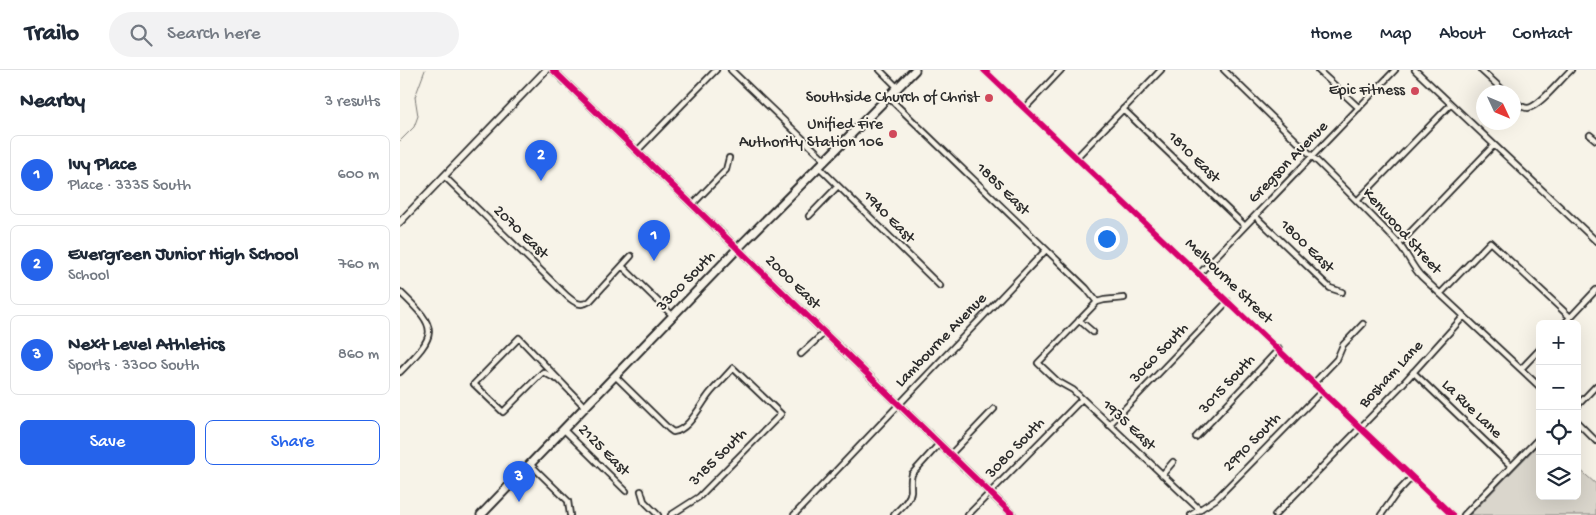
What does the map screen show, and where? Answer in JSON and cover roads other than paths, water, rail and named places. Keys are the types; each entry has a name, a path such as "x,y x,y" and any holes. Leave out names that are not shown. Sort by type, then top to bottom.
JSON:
{"main road":[{"name":"3300 South","path":"481,515 737,249 915,70"}],"street":[{"path":"400,222 546,70"},
{"name":"2000 East","path":"553,70 1013,515"},
{"path":"637,151 716,70"},
{"path":"731,70 825,160"},
{"path":"880,70 897,87"},
{"name":"Melbourne Street","path":"984,70 1200,273 1452,515"},
{"path":"1025,108 1061,70"},
{"path":"1077,157 1161,70"},
{"name":"Kenwood Street","path":"1224,70 1313,156 1399,244 1415,269 1536,383"},
{"path":"1318,70 1359,108"},
{"name":"Gregson Avenue","path":"1200,273 1395,70"},
{"path":"1415,70 1596,241"},
{"path":"1482,70 1498,85"},
{"path":"1521,106 1528,108 1539,102 1571,70"},
{"name":"1885 East","path":"888,97 1086,288 1097,302"},
{"path":"1357,201 1451,104"},
{"name":"1810 East","path":"1123,109 1245,226"},
{"path":"1590,135 1596,140"},
{"path":"1399,244 1494,145"},
{"path":"692,205 726,170 729,158"},
{"name":"1940 East","path":"819,167 940,286"},
{"name":"2070 East","path":"444,176 573,302 581,305 590,300 622,266"},
{"path":"809,216 838,186"},
{"name":"1800 East","path":"1255,216 1330,288 1342,292"},
{"path":"1440,294 1490,242 1570,317"},
{"name":"Lambourne Avenue","path":"794,515 1046,250"},
{"path":"631,256 622,266 673,316"},
{"path":"1567,320 1596,290"},
{"path":"400,292 427,321 429,336 423,348 400,372"},
{"path":"1093,332 1079,320 1097,302 1124,298"},
{"name":"3060 South","path":"1109,425 1228,301"},
{"name":"Bosham Lane","path":"1275,515 1360,428 1464,316"},
{"name":"1935 East","path":"1079,320 1038,363 1057,381 1073,390 1200,510"},
{"path":"1314,383 1336,359 1343,345 1363,324"},
{"path":"801,354 824,333"},
{"path":"556,378 543,372 503,412 474,384 519,338 585,407"},
{"name":"3015 South","path":"1196,437 1279,349"},
{"path":"1521,369 1536,353"},
{"name":"3185 South","path":"615,376 674,432 678,431 694,416 709,394 733,368 780,414 699,497 671,515"},
{"name":"La Rue Lane","path":"1412,372 1511,466"},
{"path":"1581,402 1596,386"},
{"name":"2990 South","path":"1191,515 1216,500 1322,391"},
{"name":"3080 South","path":"968,515 991,494 1082,399"},
{"path":"950,455 994,409"},
{"path":"1581,426 1596,441"},
{"name":"2125 East","path":"563,430 626,491"},
{"path":"1464,515 1536,441"},
{"path":"894,515 909,499 912,474 939,444"},
{"path":"1162,474 1173,462"},
{"path":"530,464 568,501 570,515"},
{"path":"1381,515 1396,494 1412,477"},
{"path":"641,491 644,501 658,515"}],"waterway":[{"path":"400,141 414,127 418,116 415,97 425,70"}],"place":[{"name":"Epic Fitness","path":"1415,91"},
{"name":"Southside Church of Christ","path":"989,98"},
{"name":"Unified Fire Authority Station 106","path":"893,134"},
{"name":"Evergreen Junior High School","path":"541,181"},
{"name":"Ivy Place","path":"654,261"},
{"name":"Next Level Athletics","path":"519,502"}]}
